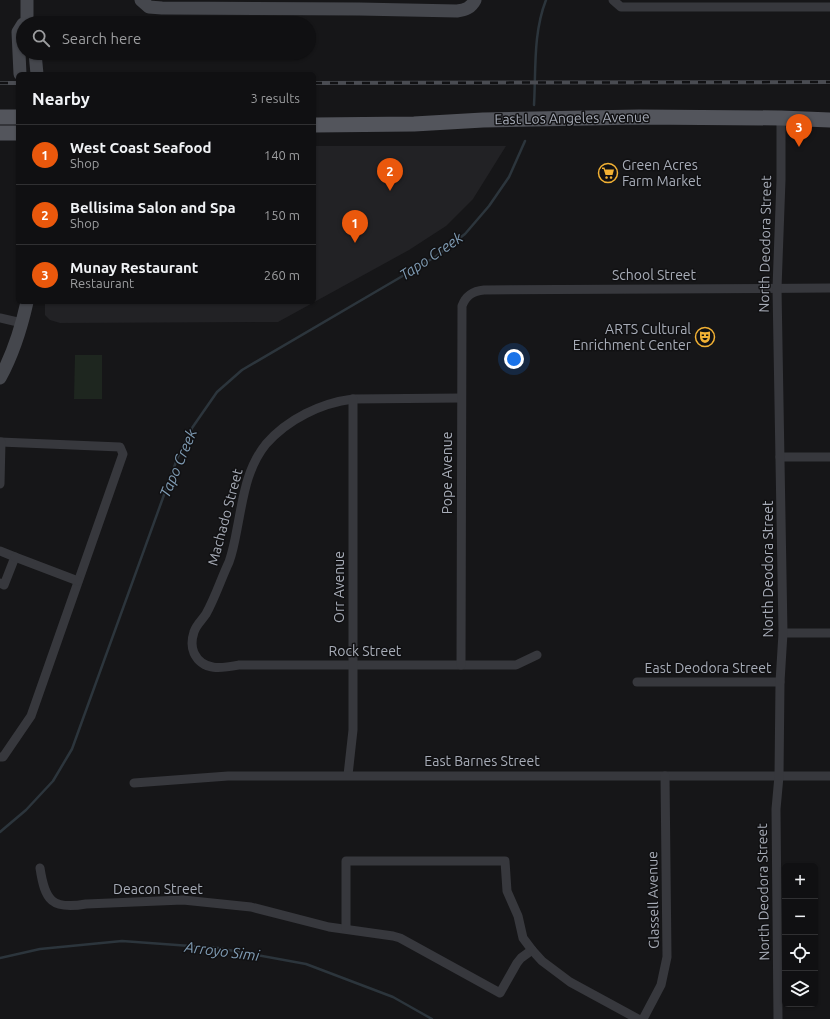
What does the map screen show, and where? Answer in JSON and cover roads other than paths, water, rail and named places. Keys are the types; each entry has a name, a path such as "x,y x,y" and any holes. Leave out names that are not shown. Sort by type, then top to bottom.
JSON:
{"main road":[{"path":"0,117 16,117"},
{"name":"East Los Angeles Avenue","path":"316,125 414,124 565,117 781,118 830,120"},
{"path":"0,133 16,133"}],"street":[{"path":"26,16 27,0"},
{"path":"141,0 149,7 162,8 360,4 457,11 466,9 474,3 475,0"},
{"path":"613,0 621,6 666,3 791,3 830,7"},
{"path":"19,60 20,72"},
{"path":"36,60 37,72"},
{"name":"North Deodora Street","path":"778,1019 776,809 779,776 780,682 783,633 776,288 781,192 781,118"},
{"name":"School Street","path":"478,291 830,288"},
{"name":"Pope Avenue","path":"461,664 462,306 468,296 478,291"},
{"path":"0,378 9,360 22,323 27,304"},
{"path":"0,318 22,323"},
{"name":"Machado Street","path":"196,656 192,642 194,631 206,615 230,558 235,542 245,486 259,455 277,434 301,416 326,404 353,399 461,398"},
{"name":"Orr Avenue","path":"348,775 353,730 353,399"},
{"path":"0,484 0,442 120,447 123,454 31,716 3,757 0,757"},
{"path":"780,457 830,457"},
{"path":"0,551 78,581"},
{"path":"0,583 4,584 15,557"},
{"path":"783,633 830,633"},
{"name":"Rock Street","path":"196,656 208,666 216,669 239,664 516,664 537,654"},
{"name":"East Deodora Street","path":"637,682 780,682"},
{"name":"East Barnes Street","path":"134,783 228,776 830,776"},
{"name":"Glassell Avenue","path":"643,1019 661,985 665,972 667,956 665,776"},
{"path":"346,928 346,861 505,861 507,891 518,916 523,938 532,950 551,968 570,982 638,1019"},
{"name":"Deacon Street","path":"40,868 42,883 48,897 56,903 65,906 183,900 251,907 329,927 346,928 393,936 406,941 500,993 517,963 532,950"}],"waterway":[{"name":"Tapo Creek","path":"534,105 537,38 546,0"},
{"name":"Tapo Creek","path":"0,832 26,810 53,781 72,749 177,459 192,428 217,392 242,370 435,257 465,234 489,206 509,177 525,141"},
{"name":"Arroyo Simi","path":"0,958 40,949 122,941 218,948 306,964 393,997 432,1019"}],"railway":[{"path":"316,83 830,82"},
{"path":"0,83 16,83"}],"place":[{"name":"Munay Restaurant","path":"799,147"},
{"name":"Green Acres Farm Market","path":"608,173"},
{"name":"Bellisima Salon and Spa","path":"390,191"},
{"name":"West Coast Seafood","path":"355,243"},
{"name":"ARTS Cultural Enrichment Center","path":"705,337"}]}
